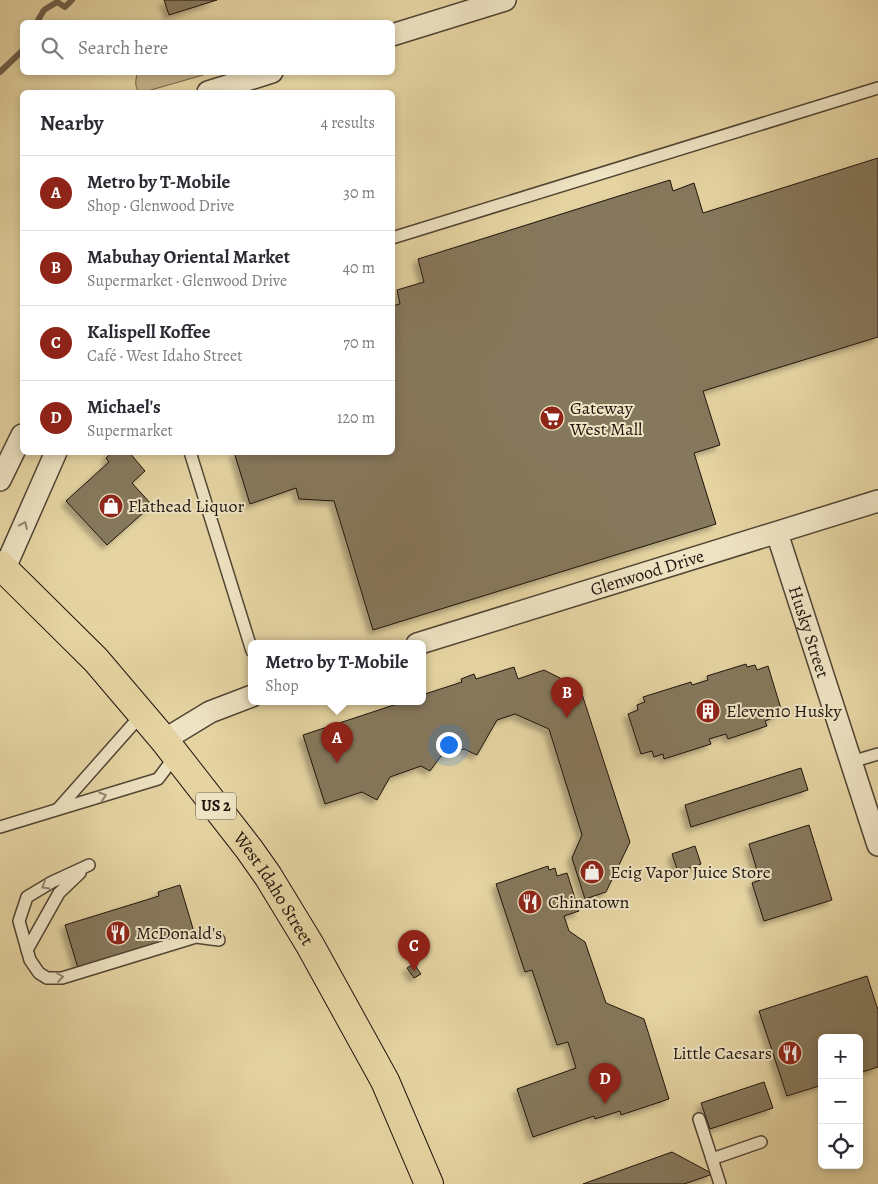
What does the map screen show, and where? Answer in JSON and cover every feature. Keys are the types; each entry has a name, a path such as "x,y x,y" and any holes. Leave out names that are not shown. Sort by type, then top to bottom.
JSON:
{"highway":[{"name":"West Idaho Street","path":"2,567 96,660 170,748 268,876 310,945 385,1082 429,1184"}],"street":[{"path":"395,34 504,0"},
{"path":"214,90 262,75"},
{"path":"0,480 20,439"},
{"path":"2,567 55,455"},
{"name":"Glenwood Drive","path":"426,641 878,501"},
{"name":"Husky Street","path":"778,533 878,845"},
{"path":"170,748 210,712 248,698"}],"lane":[{"path":"395,237 878,88"},
{"path":"191,455 249,640"},
{"path":"56,810 142,714"},
{"path":"0,827 158,779 170,748"},
{"path":"851,762 878,754"},
{"path":"27,950 59,893 89,864 27,897 19,921 27,950 30,960 39,973 47,978 62,978 196,937 219,940"},
{"path":"699,1119 720,1184"},
{"path":"712,1159 760,1142"}],"shaded area":[{"path":"137,75 203,75 151,90 137,90"}],"building":[{"path":"164,0 217,0 169,15"},
{"name":"Gateway West Mall","path":"878,158 878,337 703,391 720,445 694,453 716,524 373,630 334,501 299,499 296,488 250,504 235,455 395,455 395,305 400,304 397,290 424,282 418,259 670,180 673,191 694,183 703,213"},
{"path":"109,455 132,455 145,471 132,483 152,505 107,545 66,501 109,462 106,458"},
{"name":"Eleven10 Husky","path":"746,664 747,667 755,665 757,670 768,666 782,712 765,721 767,726 728,739 726,734 709,739 711,744 664,759 663,754 654,757 652,751 641,754 628,714 638,710 637,705 645,702 643,697 691,682 692,685 708,680 707,676"},
{"path":"514,667 518,679 544,670 580,688 630,842 606,892 585,899 572,858 582,835 549,729 515,714 497,720 477,755 464,749 441,756 430,771 421,766 390,777 377,800 362,792 325,804 303,735 394,705 426,705 426,694 462,682 461,679 474,674 476,679"},
{"path":"801,768 808,790 691,827 685,805"},
{"path":"809,825 832,900 764,921 752,883 760,880 749,844"},
{"path":"695,846 701,864 678,872 672,854"},
{"path":"548,866 549,870 555,868 557,876 567,873 579,911 564,916 569,931 585,942 606,1003 644,1019 669,1099 621,1115 620,1111 595,1119 594,1116 533,1137 517,1089 576,1068 568,1042 557,1045 532,970 525,972 496,884"},
{"path":"180,885 194,932 78,968 65,925 159,896 158,892"},
{"path":"414,964 421,974 414,978 407,968"},
{"path":"867,976 878,1010 878,1067 863,1072 863,1034 818,1034 818,1086 787,1096 759,1011"},
{"path":"764,1082 773,1108 710,1129 701,1103"},
{"path":"672,1152 713,1174 684,1184 583,1184"}],"waterway":[{"path":"38,20 44,10 57,2 65,7 72,0"},
{"path":"0,72 20,53"}],"place":[{"name":"Gateway West Mall","path":"552,418"},
{"name":"Flathead Liquor","path":"111,506"},
{"name":"Eleven10 Husky","path":"708,711"},
{"name":"Mabuhay Oriental Market","path":"567,718"},
{"name":"Metro by T-Mobile","path":"337,763"},
{"name":"Ecig Vapor Juice Store","path":"592,872"},
{"name":"Chinatown","path":"530,902"},
{"name":"McDonald's","path":"118,933"},
{"name":"Kalispell Koffee","path":"414,971"},
{"name":"Little Caesars","path":"790,1053"},
{"name":"Michael's","path":"605,1104"}]}
